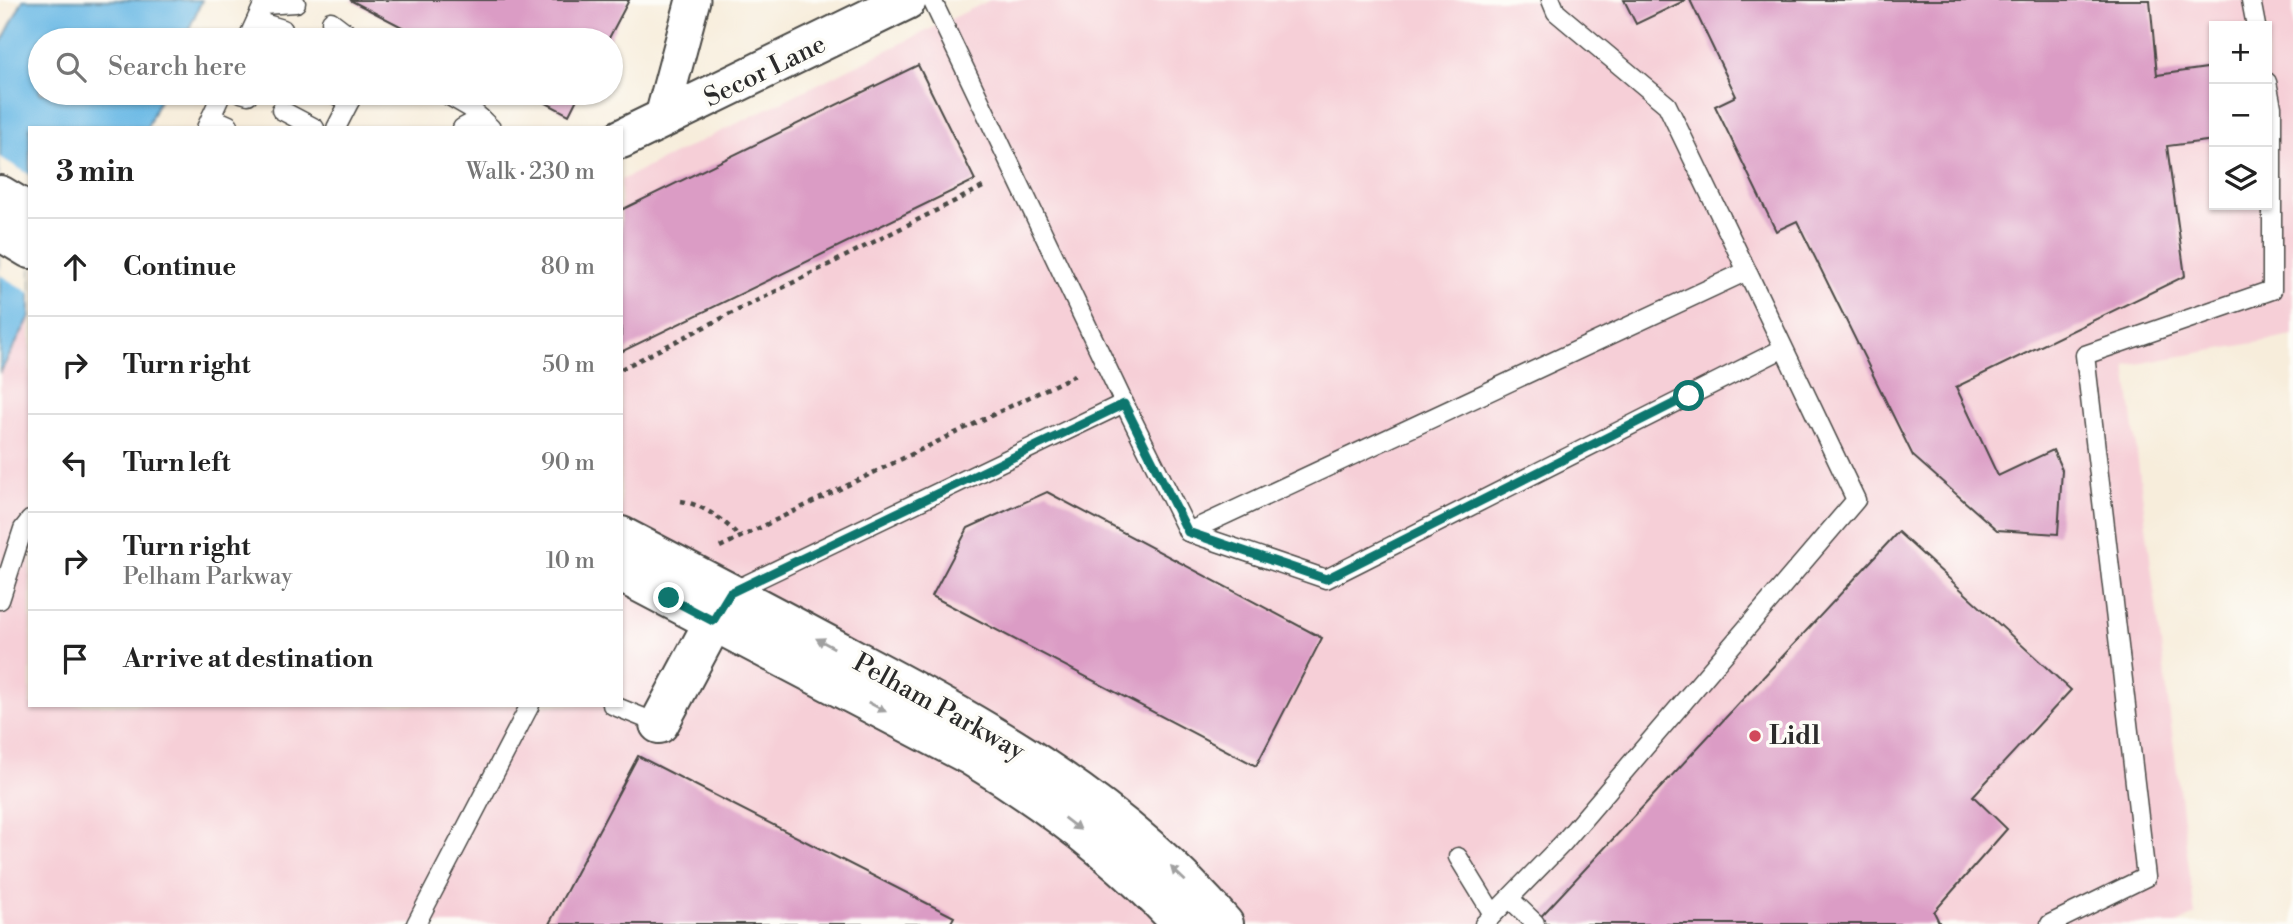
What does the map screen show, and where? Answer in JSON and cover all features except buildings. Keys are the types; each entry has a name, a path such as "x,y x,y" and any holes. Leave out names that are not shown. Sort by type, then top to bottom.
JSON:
{"main road":[{"name":"Secor Lane","path":"623,138 907,0"},
{"path":"0,195 28,211"},
{"path":"0,231 28,248"},
{"name":"Pelham Parkway","path":"623,538 721,607 1024,789 1125,867 1182,924"},
{"name":"Pelham Parkway","path":"623,574 721,607 947,708 1054,773 1112,815 1148,846 1224,924"},
{"path":"659,724 721,607"}],"street":[{"path":"662,120 693,0"}],"lane":[{"path":"932,0 1124,404 1188,532 1326,579 1782,349"},
{"path":"1458,858 1489,919 1563,843 1856,500 1667,104 1556,12 1551,0"},
{"path":"2251,0 2255,21"},
{"path":"253,28 264,5 296,3"},
{"path":"256,21 280,28"},
{"path":"331,21 340,28"},
{"path":"2050,924 2146,877 2085,355 2272,290 2272,107 2267,84"},
{"path":"216,105 208,123 229,125"},
{"path":"337,126 348,105"},
{"path":"461,105 486,123"},
{"path":"281,110 311,126"},
{"path":"1188,532 1747,271"},
{"path":"721,607 1124,404"},
{"path":"0,600 23,529 28,523"},
{"path":"416,924 529,707"},
{"path":"617,707 659,724"},
{"path":"1510,899 1535,923"}],"path":[{"path":"623,368 983,187"},
{"path":"714,550 1075,375"},
{"path":"681,501 691,502 730,526 740,537"}],"shaded area":[{"path":"990,0 2293,0 2293,336 2126,366 2195,915 2177,924 0,924 0,373 28,321 28,707 623,707 623,179"}],"water":[{"path":"23,0 202,0 189,28 28,28 28,105 157,105 148,126 28,126 28,321 0,373 0,45"}],"pier":[{"path":"0,157 28,174 28,292 0,275"}],"place":[{"name":"Lidl","path":"1755,736"}],"route":[{"path":"669,598 713,621 730,593 1124,404 1188,532 1326,579 1689,396"}]}
